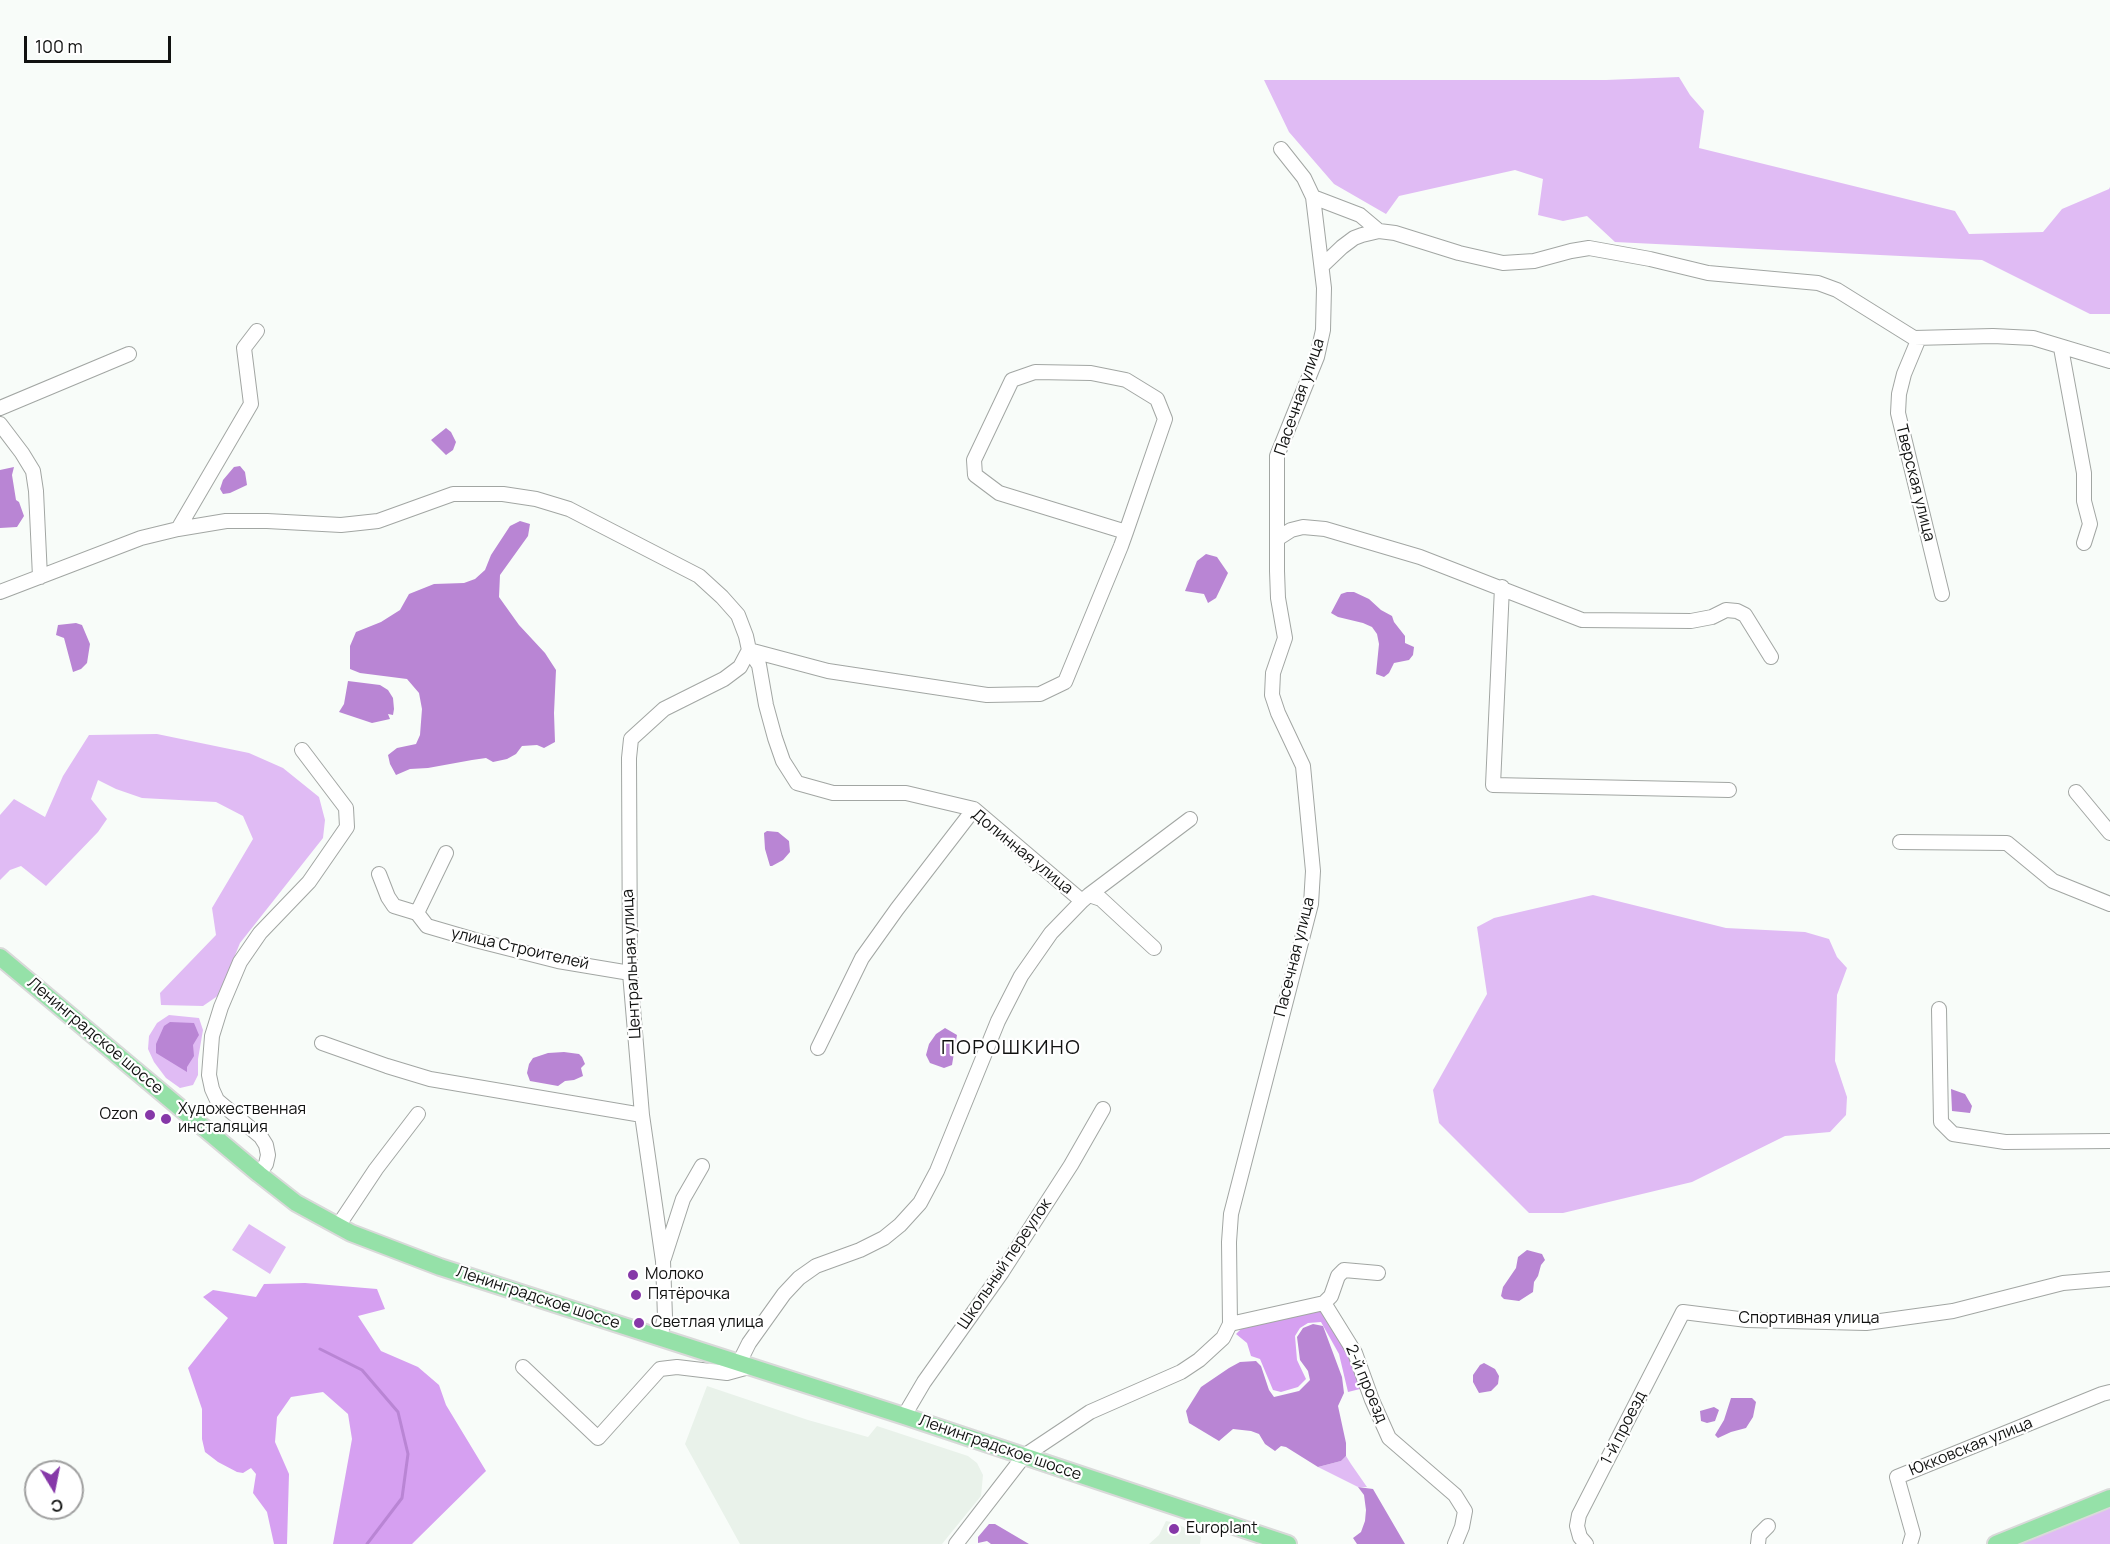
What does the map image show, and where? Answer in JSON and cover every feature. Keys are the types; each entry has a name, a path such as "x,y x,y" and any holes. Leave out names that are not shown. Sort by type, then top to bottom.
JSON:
{"main road":[{"name":"Ленинградское шоссе","path":"1,959 259,1174 296,1203 338,1226 385,1247 440,1267 1024,1456 1257,1540 1288,1544"},
{"path":"1996,1544 2110,1498"}],"street":[{"name":"Пасечная улица","path":"1230,1324 1228,1263 1232,1214 1242,1165 1267,1078 1311,904 1313,871 1303,766 1278,714 1272,695 1273,674 1285,638 1278,598 1277,456 1317,357 1323,330 1324,288 1314,197 1304,178 1281,149"},
{"path":"1314,197 1360,215 1379,231"},
{"path":"1323,266 1354,238 1379,231 1395,233 1459,253 1503,263 1534,261 1589,248 1708,273 1818,283 1837,290 1914,338 1993,336 2033,338 2110,361"},
{"path":"178,529 251,404 244,348 257,331"},
{"name":"Тверская улица","path":"1919,338 1904,374 1899,394 1898,412 1942,594"},
{"path":"2061,348 2084,472 2084,501 2091,524 2084,543"},
{"path":"0,408 129,354"},
{"path":"748,650 828,671 987,695 1040,694 1065,682 1126,532 1165,419 1157,399 1126,380 1090,373 1035,372 1012,380 974,460 975,475 999,493 1126,532"},
{"path":"0,424 33,471 40,577"},
{"name":"Долинная улица","path":"0,591 141,538 178,529 226,521 350,524 378,521 453,494 503,495 536,499 569,510 699,576 722,597 738,615 746,636 748,650 759,665 774,738 783,761 797,783 833,793 906,793 974,809 1086,898 1101,899 1154,948"},
{"path":"1277,539 1303,526 1325,529 1420,557 1582,620 1691,621 1713,617 1726,610 1737,611 1745,615 1771,657"},
{"path":"1502,587 1494,785 1729,790"},
{"name":"Центральная улица","path":"660,1337 665,1317 663,1261 642,1115 630,972 628,812 631,739 664,709 724,679 741,667 748,650"},
{"path":"259,1174 266,1164 268,1155 266,1145 261,1137 217,1100 212,1089 209,1075 212,1036 221,1007 240,962 260,933 309,882 347,827 346,808 302,750"},
{"path":"2076,792 2110,833"},
{"path":"818,1048 862,958 974,809"},
{"path":"523,1367 598,1438 660,1370 677,1367 727,1373 744,1365 749,1343 784,1294 799,1278 816,1266 884,1238 900,1226 920,1203 937,1171 998,1021 1021,976 1052,933 1086,898 1190,819"},
{"path":"1900,842 2007,843 2054,881 2110,904"},
{"path":"417,913 447,853"},
{"name":"улица Строителей","path":"379,873 394,906 417,913 427,926 558,961 630,972"},
{"path":"1940,1009 1941,1122 1953,1134 2006,1142 2110,1141"},
{"path":"322,1043 430,1079 642,1115"},
{"name":"Школьный переулок","path":"904,1416 924,1382 1002,1272 1071,1165 1103,1109"},
{"path":"338,1226 376,1169 418,1114"},
{"path":"663,1261 682,1199 702,1166"},
{"path":"956,1544 1024,1456 1067,1426 1090,1412 1181,1372 1199,1360 1223,1338 1230,1324 1324,1304 1331,1296 1338,1276 1344,1270 1378,1273"},
{"name":"Спортивная улица","path":"1683,1312 1746,1320 1866,1323 1953,1311 2063,1283 2110,1279"},
{"name":"2-й проезд","path":"1324,1304 1355,1353 1389,1438 1455,1495 1465,1512 1455,1544"},
{"name":"1-й проезд","path":"1586,1544 1580,1537 1577,1526 1579,1515 1683,1312"},
{"name":"Юкковская улица","path":"1910,1544 1913,1534 1897,1477 2110,1392"},
{"path":"1758,1544 1759,1535 1768,1526"}],"shaded area":[{"path":"1679,77 1690,95 1704,111 1699,148 1955,211 1969,234 2043,232 2062,209 2110,187 2110,314 2090,314 1982,260 1615,242 1587,216 1563,221 1538,215 1543,179 1515,170 1399,196 1386,214 1334,184 1289,132 1264,80 1606,80"},
{"path":"446,428 456,442 453,450 446,455 431,440"},
{"path":"240,466 245,472 247,485 223,494 220,489 223,480 234,467"},
{"path":"14,467 12,475 16,500 24,516 17,527 0,528 0,470"},
{"path":"520,521 530,524 528,536 500,575 499,597 556,670 555,742 544,748 537,745 522,746 516,754 507,759 493,762 486,758 410,769 396,775 388,755 397,748 416,744 420,735 422,709 419,693 407,679 360,673 350,669 350,646 356,632 381,622 400,610 409,594 434,584 464,583 475,579 485,570 491,555 510,526"},
{"path":"1206,554 1217,557 1228,573 1216,598 1208,603 1204,594 1185,591 1197,561"},
{"path":"1354,592 1369,599 1392,616 1405,636 1405,643 1414,647 1413,655 1409,660 1394,663 1384,677 1376,674 1379,644 1377,634 1372,627 1331,613 1341,594"},
{"path":"76,623 82,625 90,644 87,663 81,669 73,672 64,638 56,635 58,625"},
{"path":"348,681 380,685 388,690 393,698 394,709 393,715 388,714 390,719 372,723 339,712 344,704"},
{"path":"157,734 249,753 283,768 319,797 325,820 323,838 240,943 219,995 203,1006 161,1005 160,993 216,935 212,908 253,839 243,816 216,802 142,798 98,780 91,799 107,819 98,832 46,886 21,866 10,870 0,880 0,815 14,799 45,817 63,776 89,735"},
{"path":"778,832 789,841 790,852 783,860 772,866 770,866 765,849 764,833"},
{"path":"1593,895 1726,928 1805,932 1829,939 1837,957 1847,968 1837,995 1835,1061 1847,1097 1846,1115 1830,1132 1785,1136 1692,1182 1563,1213 1529,1213 1439,1123 1433,1090 1487,994 1477,927 1494,918"},
{"path":"169,1015 199,1018 203,1030 198,1075 193,1085 180,1088 166,1078 148,1049 149,1036 157,1023"},
{"path":"170,1022 194,1023 199,1035 193,1045 194,1056 187,1067 187,1072 156,1053 156,1044 164,1026"},
{"path":"945,1028 957,1035 952,1065 944,1068 930,1063 926,1055 929,1044 936,1034"},
{"path":"548,1053 579,1054 582,1057 585,1064 581,1068 583,1076 565,1081 558,1086 530,1081 527,1073 533,1058"},
{"path":"1951,1089 1965,1094 1972,1106 1970,1113 1952,1111"},
{"path":"249,1224 286,1247 270,1274 232,1250"},
{"path":"1527,1250 1542,1254 1545,1260 1534,1282 1533,1292 1519,1301 1504,1299 1501,1296 1503,1287 1516,1268 1518,1257"},
{"path":"305,1283 377,1289 385,1309 358,1316 381,1351 418,1367 439,1385 446,1405 486,1471 412,1544 333,1544 352,1439 348,1414 323,1392 291,1397 277,1417 275,1442 289,1474 287,1544 274,1544 267,1512 253,1493 256,1474 251,1468 243,1473 237,1472 205,1452 202,1439 202,1409 188,1368 228,1318 203,1297 213,1290 256,1297 264,1284"},
{"path":"1324,1310 1345,1342 1364,1388 1348,1392 1339,1354 1321,1322 1308,1323 1300,1328 1295,1336 1297,1360 1306,1379 1298,1387 1281,1392 1273,1390 1260,1359 1251,1356 1247,1343 1236,1334 1241,1329"},
{"path":"1313,1324 1323,1326 1342,1377 1344,1393 1338,1406 1346,1443 1346,1456 1341,1461 1318,1467 1286,1447 1281,1446 1275,1451 1265,1444 1259,1434 1251,1431 1233,1429 1219,1441 1189,1423 1186,1411 1201,1387 1240,1362 1256,1361 1261,1366 1269,1390 1274,1397 1299,1391 1310,1380 1308,1371 1300,1360 1297,1337 1303,1328"},
{"path":"1484,1363 1495,1369 1499,1376 1498,1384 1491,1391 1479,1393 1473,1382 1473,1375"},
{"path":"707,1386 808,1420 868,1437 877,1426 968,1456 977,1463 983,1475 981,1496 942,1544 740,1544 685,1444"},
{"path":"1731,1398 1752,1398 1756,1402 1753,1417 1746,1428 1718,1438 1715,1435 1724,1420"},
{"path":"1714,1407 1719,1410 1715,1421 1707,1423 1701,1421 1700,1411"},
{"path":"1346,1456 1367,1487 1358,1487 1318,1467 1341,1461"},
{"path":"1358,1487 1373,1489 1405,1544 1357,1544 1353,1538 1361,1532 1366,1510 1364,1495"},
{"path":"2110,1505 2110,1544 2005,1544"},
{"name":"Europlant","path":"1166,1521 1176,1523 1201,1537 1200,1544 1149,1544 1159,1535"},
{"path":"989,1524 995,1524 1029,1544 991,1544 987,1541 978,1543 978,1537"}],"waterway":[{"path":"320,1349 362,1370 398,1412 408,1454 402,1498 367,1544"}],"place":[{"name":"Ozon","path":"150,1115"},
{"name":"Художественная инсталяция","path":"166,1119"},
{"name":"Молоко","path":"633,1275"},
{"name":"Пятёрочка","path":"636,1295"},
{"name":"Светлая улица","path":"639,1323"},
{"name":"Europlant","path":"1174,1529"}],"district":[{"name":"ПОРОШКИНО","path":"1011,1048"}]}
